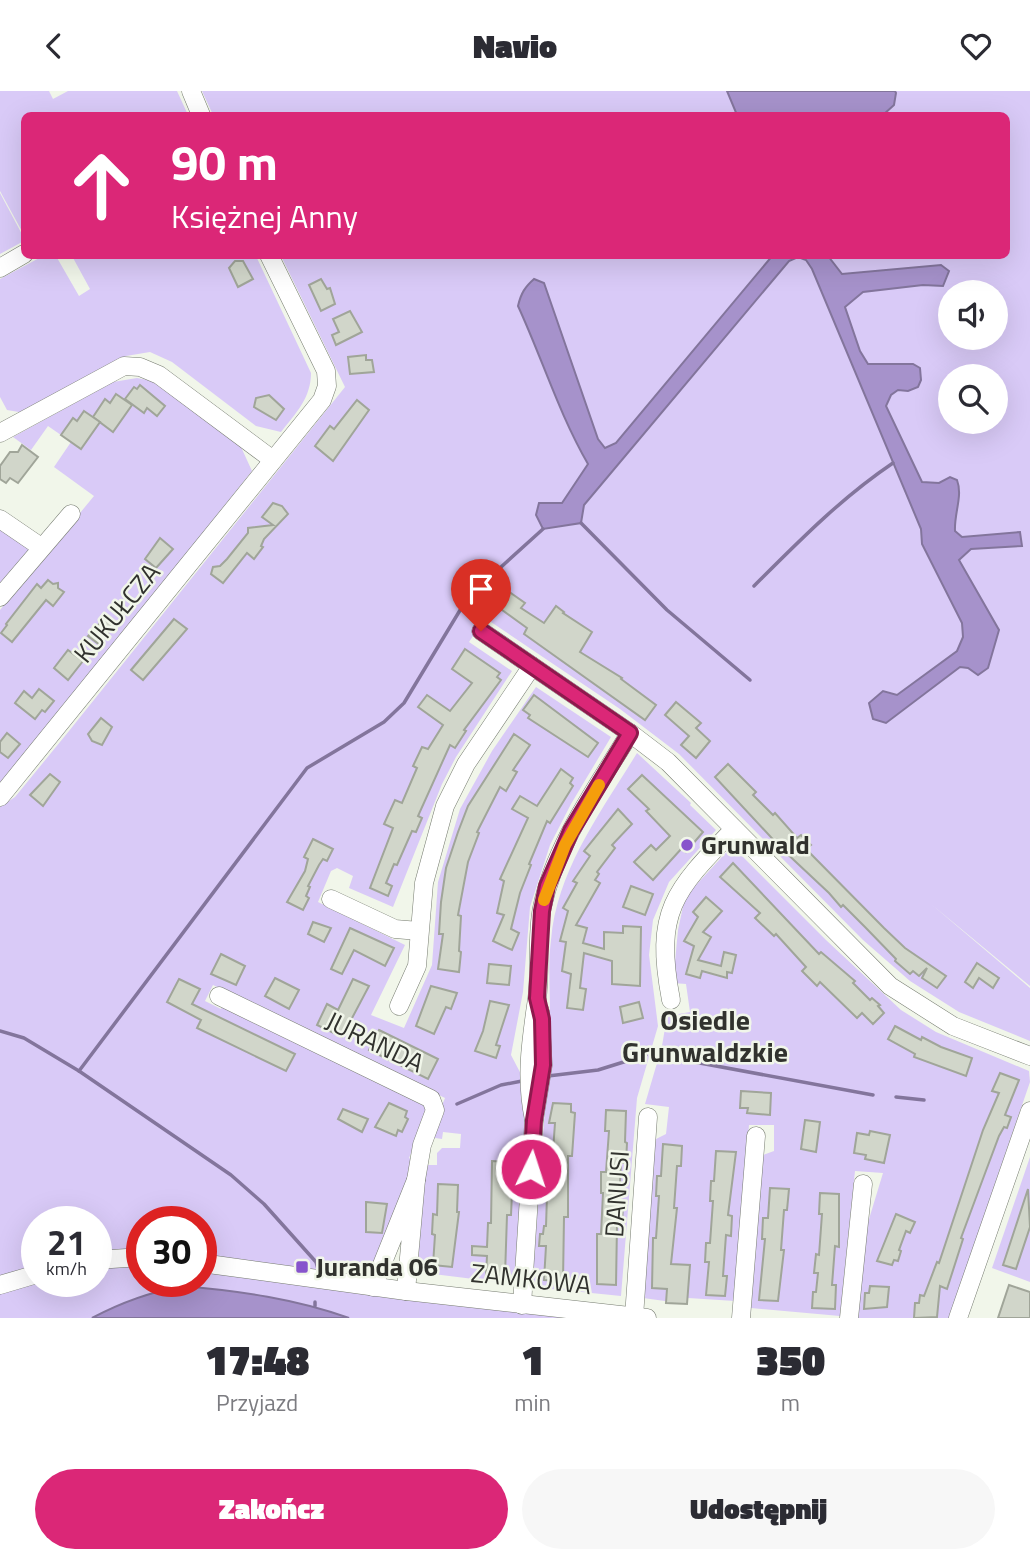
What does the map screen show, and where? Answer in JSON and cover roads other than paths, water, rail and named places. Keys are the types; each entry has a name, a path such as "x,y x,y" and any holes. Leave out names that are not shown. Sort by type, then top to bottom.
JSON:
{"street":[{"path":"191,91 200,112"},
{"path":"0,268 21,256"},
{"name":"KUKUŁCZA","path":"0,797 322,400 327,386 326,371 271,259"},
{"path":"3,426 124,366 141,367 159,375 273,460"},
{"path":"0,597 71,514"},
{"path":"0,519 41,547"},
{"path":"481,631 668,762 890,986 953,1025 1030,1056"},
{"path":"398,1006 417,966 428,865 445,806 466,764 532,666"},
{"path":"522,1305 534,1120 543,1065 542,1019 537,998 539,934 547,886 571,831 630,733"},
{"path":"671,1000 664,951 670,911 688,877 734,829"},
{"path":"331,899 395,929 419,931"},
{"name":"JURANDA","path":"219,996 431,1099 435,1110 422,1145 416,1180 406,1291"},
{"path":"958,1318 1030,1111"},
{"name":"DANUSI","path":"640,1317 649,1117"},
{"path":"741,1318 756,1136"},
{"name":"JURANDA","path":"373,1287 416,1180"},
{"path":"849,1318 863,1184"},
{"name":"ZAMKOWA","path":"217,1265 373,1287 640,1317"},
{"path":"0,1285 21,1279"}],"waterway":[{"path":"754,586 838,506 893,463"},
{"path":"581,523 667,610 750,680"},
{"path":"79,1071 307,768 384,722 404,703 468,597 543,529"},
{"path":"0,1031 24,1038 79,1071 231,1175 264,1204 316,1262 318,1269"},
{"path":"548,1076 598,1070 646,1055"},
{"path":"662,1056 873,1095"},
{"path":"457,1104 501,1085 522,1081"},
{"path":"896,1097 924,1100"}],"place":[{"name":"Grunwald","path":"687,845"},
{"name":"Juranda 06","path":"302,1267"}],"district":[{"name":"Osiedle Grunwaldzkie","path":"705,1036"}]}
